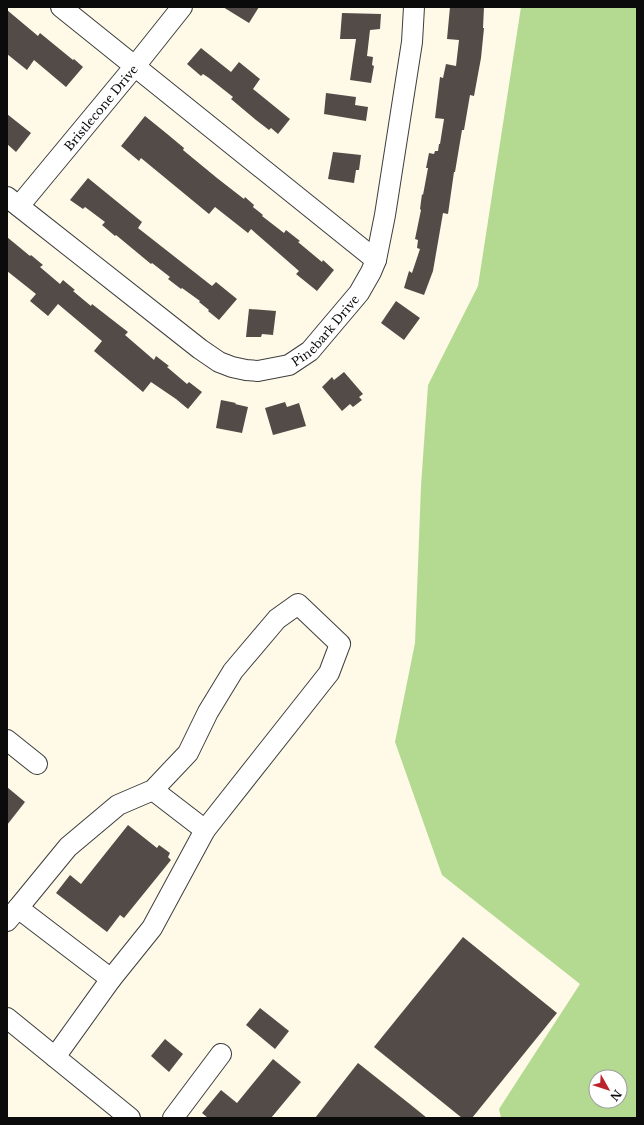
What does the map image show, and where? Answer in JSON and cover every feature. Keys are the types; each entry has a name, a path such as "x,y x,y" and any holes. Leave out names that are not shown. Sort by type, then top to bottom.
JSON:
{"street":[{"path":"61,7 376,260"},
{"name":"Bristlecone Drive","path":"13,202 135,66 182,7"},
{"name":"Pinebark Drive","path":"13,202 200,349 219,362 232,367 258,372 281,367 298,360 310,351 359,293 376,260 412,42 414,7"},
{"path":"55,1057 111,979 152,928 204,830 329,673 340,644 298,604 277,619 233,670 208,712 188,753 153,790 118,805 68,846 12,915 111,979"},
{"path":"7,740 37,764"},
{"path":"153,790 204,830"},
{"path":"7,1018 130,1118"},
{"path":"173,1118 221,1054"}],"green space":[{"path":"521,7 637,7 637,1118 501,1118 499,1109 580,984 442,875 395,742 415,643 421,486 428,385 478,286"}],"building":[{"path":"223,7 259,7 249,23"},
{"path":"450,7 484,7 484,28 481,58 474,96 470,95 464,130 462,130 448,214 443,213 433,271 424,295 404,288 409,271 412,273 420,249 417,248 418,240 415,239 421,210 422,194 423,195 428,168 426,168 429,153 434,154 435,151 438,151 440,144 444,119 435,118 440,77 443,78 446,64 456,66 459,40 447,39"},
{"path":"7,10 38,36 40,33 83,67 66,87 34,60 27,70 7,54"},
{"path":"342,13 381,14 380,29 370,30 367,56 373,57 372,65 374,66 371,83 350,80 356,39 340,39"},
{"path":"201,48 231,72 239,62 260,79 253,89 290,119 278,134 271,128 269,130 256,120 231,99 233,97 209,78 203,74 201,76 187,64"},
{"path":"326,93 356,97 355,105 368,107 366,121 324,114"},
{"path":"7,114 31,133 16,152 7,144"},
{"path":"145,116 217,178 244,199 245,197 254,205 253,207 263,215 262,216 284,233 286,230 322,262 323,260 334,270 317,291 296,274 299,271 251,229 248,233 215,207 209,214 141,158 139,161 121,146"},
{"path":"333,152 361,155 359,170 356,170 354,183 328,179"},
{"path":"88,178 142,222 138,228 212,286 216,282 237,299 219,320 199,302 200,301 168,279 170,277 152,263 151,264 102,225 105,222 85,207 83,209 70,200"},
{"path":"7,237 43,265 40,267 60,284 63,280 75,290 73,291 91,306 92,304 128,332 125,335 154,360 156,356 169,366 167,367 187,384 189,382 202,392 188,409 151,382 143,392 94,351 102,341 58,304 48,316 30,301 36,294 7,271"},
{"path":"396,301 420,318 404,340 381,323"},
{"path":"249,309 276,311 273,335 262,334 261,337 246,337"},
{"path":"344,372 363,394 359,397 362,400 353,407 350,404 342,411 322,387 332,377 334,380"},
{"path":"221,400 248,407 242,433 216,428"},
{"path":"285,402 287,407 299,403 306,426 273,435 265,408"},
{"path":"7,787 25,802 7,825"},
{"path":"128,825 157,848 159,845 170,853 168,857 171,860 124,918 120,915 107,932 56,893 70,875 81,884"},
{"path":"463,937 557,1013 472,1118 462,1118 374,1047"},
{"path":"260,1008 289,1031 275,1049 246,1025"},
{"path":"165,1039 183,1054 169,1072 151,1056"},
{"path":"273,1059 301,1082 271,1118 208,1118 202,1113 221,1090 237,1103"},
{"path":"358,1063 411,1105 427,1118 315,1118"}]}
